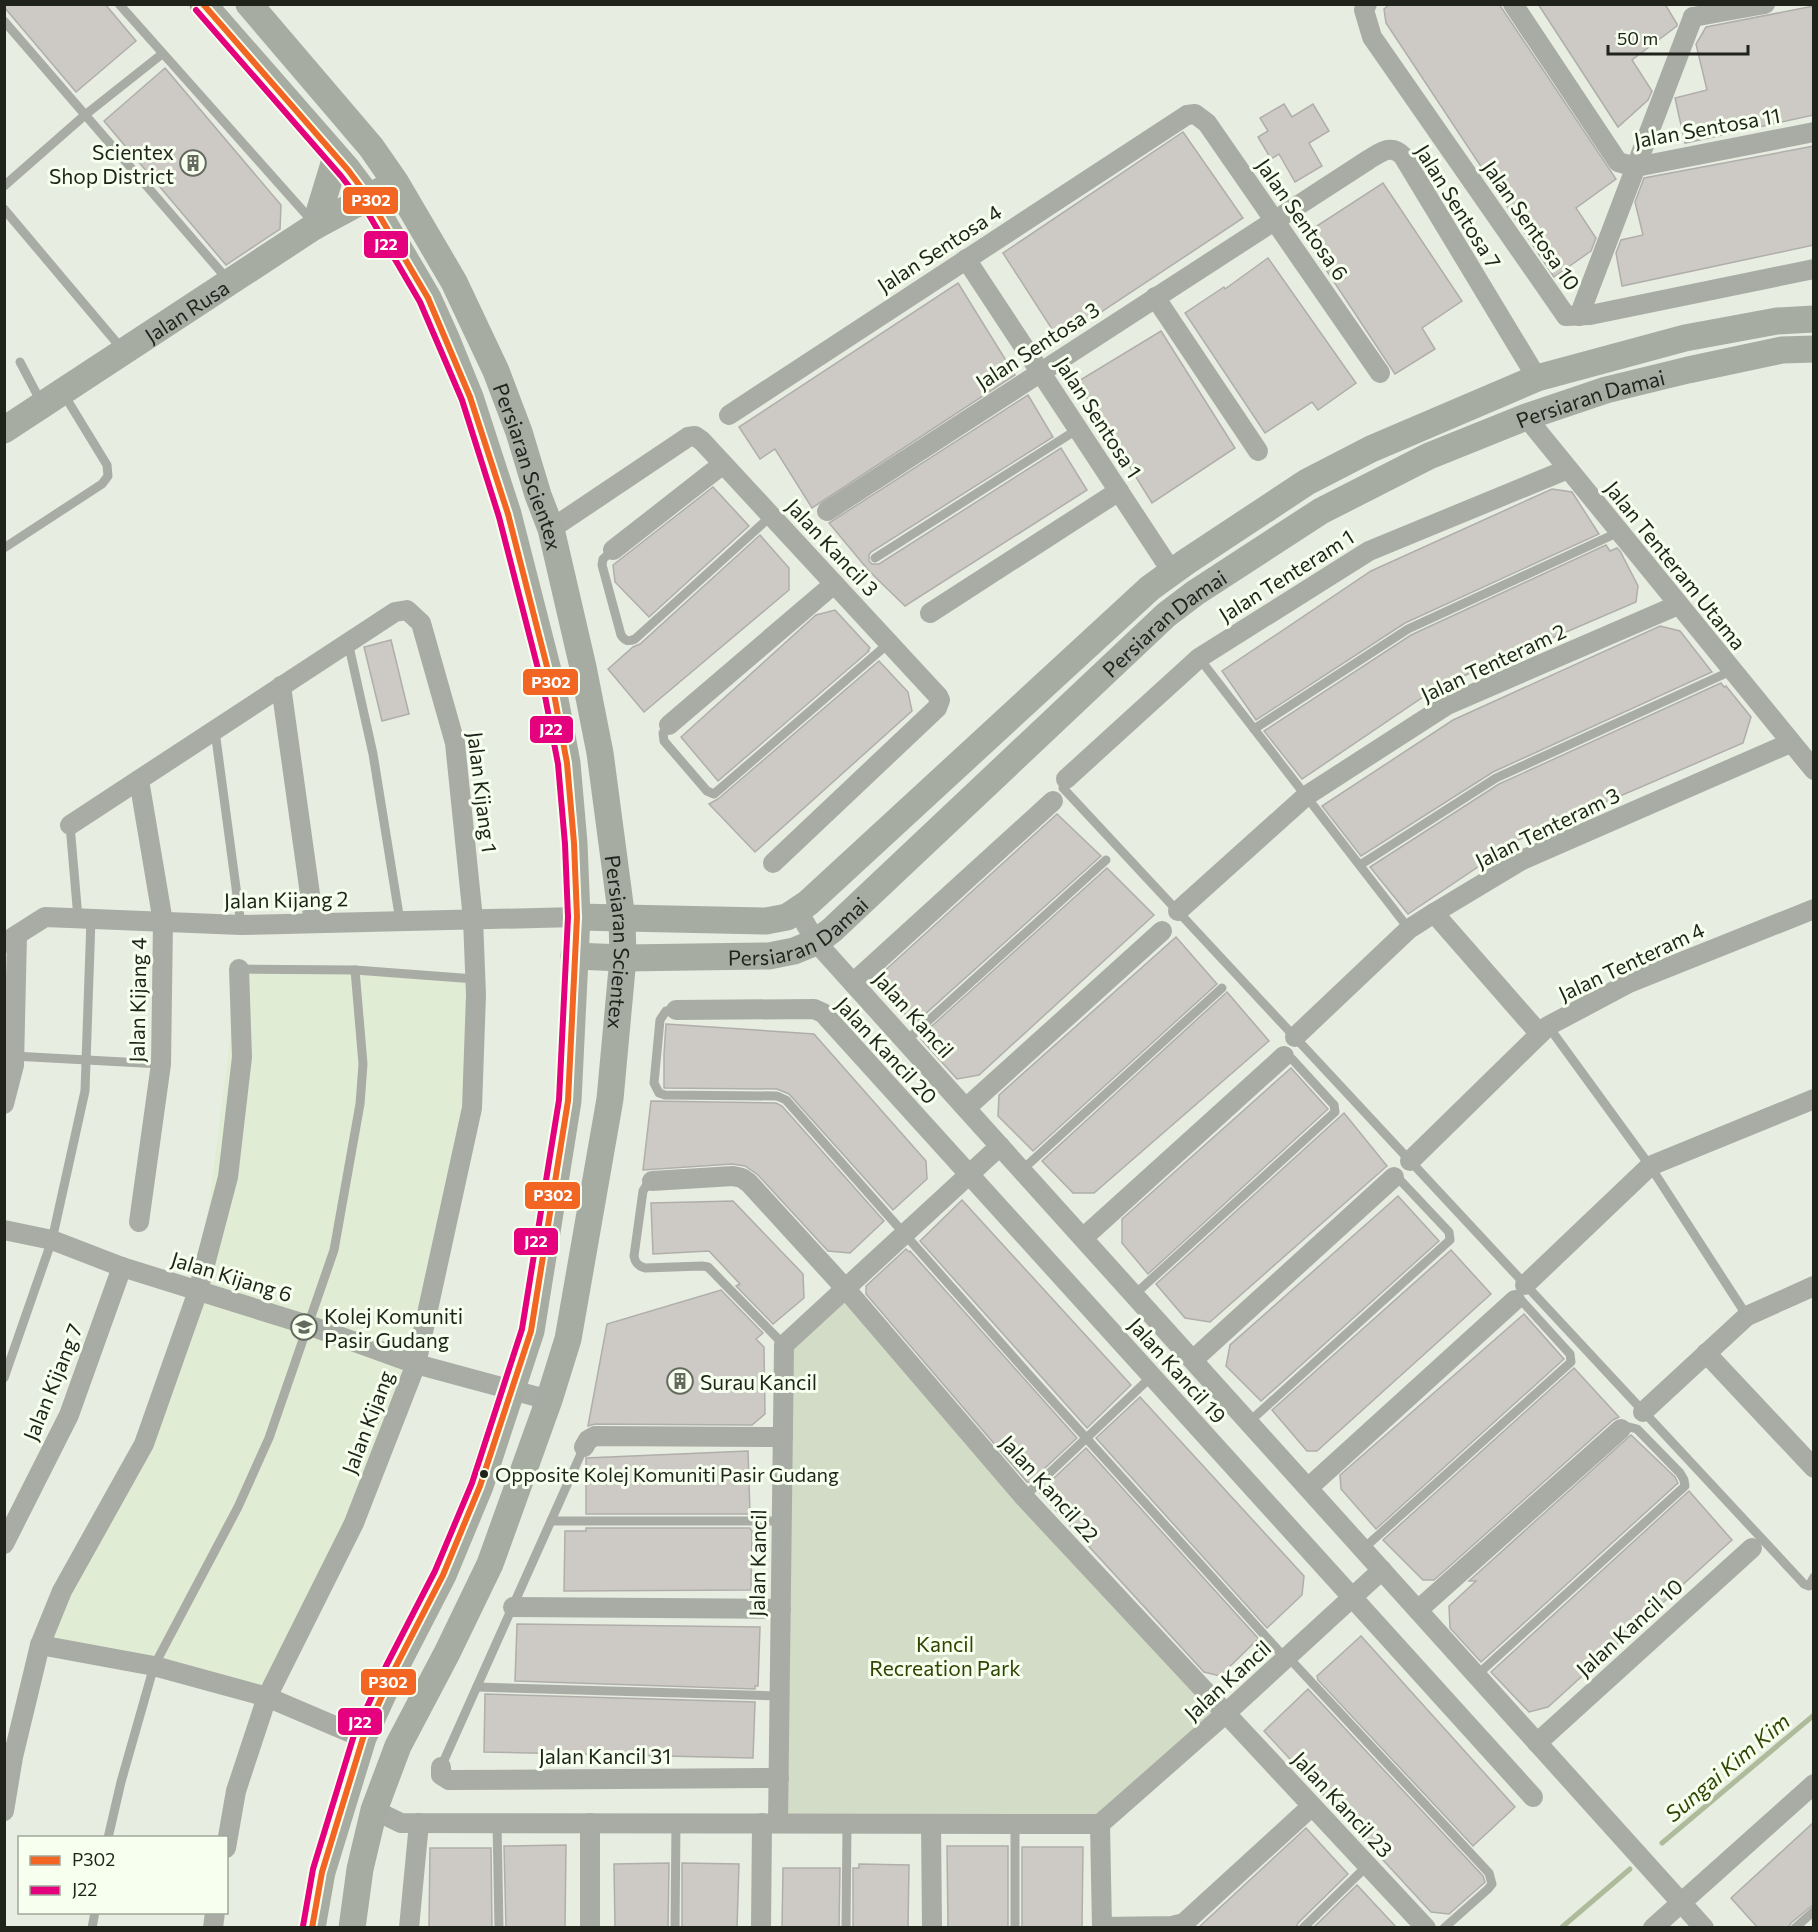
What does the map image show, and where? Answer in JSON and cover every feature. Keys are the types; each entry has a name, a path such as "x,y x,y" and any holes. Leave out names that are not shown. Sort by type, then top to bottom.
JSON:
{"main road":[{"name":"Persiaran Scientex","path":"203,4 369,198 428,298 466,386 508,514 554,694 567,763 574,843 577,917 568,1101 531,1331 480,1486 442,1575 363,1738 322,1872 312,1928"},
{"name":"Persiaran Scientex","path":"249,4 371,147 396,183 454,282 496,371 551,529 583,667 600,753 622,919 623,958 610,1099 568,1339 549,1400 490,1564 398,1746 374,1810 360,1869 352,1928"},
{"path":"315,226 336,157"},
{"name":"Jalan Rusa","path":"4,430 315,226 396,183"},
{"name":"Persiaran Damai","path":"577,917 766,921 787,917 798,911 1150,588 1307,482 1371,449 1537,378 1684,338 1777,321 1814,319"},
{"name":"Persiaran Damai","path":"574,956 623,958 769,956 794,951 816,942 841,922 1166,615 1195,593 1321,511 1429,456 1526,417 1606,390 1782,350 1814,349"}],"street":[{"name":"Jalan Sentosa 11","path":"1513,4 1618,162 1636,167 1814,132"},
{"path":"1579,315 1636,167 1689,11 1765,4"},
{"name":"Jalan Sentosa 10","path":"1365,7 1372,37 1566,316 1814,269"},
{"name":"Jalan Sentosa 6","path":"1175,121 1195,114 1207,123 1380,373"},
{"name":"Jalan Sentosa 4","path":"729,415 1175,121"},
{"name":"Jalan Sentosa 7","path":"1275,220 1368,160 1389,149 1399,152 1537,378"},
{"name":"Jalan Sentosa 3","path":"827,511 1275,220"},
{"name":"Jalan Sentosa 1","path":"966,259 1172,572"},
{"path":"1155,297 1258,451"},
{"name":"Jalan Tenteram Utama","path":"1526,417 1814,770"},
{"name":"Jalan Kancil 3","path":"551,529 688,437 695,436 940,700 937,708 773,863"},
{"path":"613,550 723,464"},
{"name":"Jalan Tenteram 1","path":"1066,779 1199,658 1369,551 1568,469"},
{"path":"930,613 1119,491"},
{"path":"669,725 834,584"},
{"name":"Jalan Tenteram 2","path":"1178,911 1306,796 1447,705 1678,605"},
{"name":"Jalan Kijang 1","path":"348,642 395,612 407,610 421,623 455,743 473,919"},
{"path":"70,825 348,642"},
{"path":"281,686 314,923"},
{"name":"Jalan Tenteram 3","path":"1294,1037 1409,929 1522,860 1790,743"},
{"name":"Jalan Kijang 4","path":"139,780 163,922 161,1064 139,1222"},
{"path":"853,983 1053,801"},
{"name":"Jalan Tenteram 4","path":"1410,1161 1543,1030 1629,983 1814,909"},
{"name":"Jalan Kancil","path":"798,911 816,942 1704,1928"},
{"path":"1434,913 1543,1030"},
{"name":"Jalan Kijang 2","path":"10,939 45,917 241,925 577,917"},
{"name":"Jalan Kijang","path":"228,1837 236,1791 267,1697 354,1523 416,1364 472,1108 475,979 473,919"},
{"path":"966,1108 1162,931"},
{"path":"4,1104 14,1065 10,939"},
{"path":"4,1811 13,1756 40,1645 62,1591 144,1444 198,1291 228,1176 242,1057 239,969"},
{"name":"Jalan Kancil 20","path":"676,1010 814,1009 820,1011 969,1175"},
{"path":"1083,1238 1284,1056"},
{"path":"1308,1488 1520,1292 1650,1166 1814,1099"},
{"path":"784,1345 1000,1146"},
{"name":"Jalan Kancil 19","path":"969,1175 1533,1797"},
{"name":"Jalan Kancil 22","path":"652,1182 733,1176 749,1183 845,1288 1023,1497 1225,1714"},
{"path":"1193,1360 1394,1178"},
{"name":"Jalan Kijang 6","path":"4,1230 52,1240 122,1267 308,1325 416,1364 549,1400"},
{"name":"Jalan Kijang 7","path":"4,1544 69,1415 122,1267"},
{"path":"1643,1412 1747,1316 1814,1286"},
{"name":"Jalan Kancil","path":"761,1928 770,1823 779,1778 784,1345"},
{"path":"1706,1353 1814,1468"},
{"path":"1418,1610 1621,1428"},
{"path":"584,1448 588,1440 595,1436 783,1437"},
{"name":"Jalan Kancil 10","path":"1537,1743 1752,1548"},
{"name":"Jalan Kancil","path":"1100,1824 1225,1714 1382,1570"},
{"path":"513,1607 781,1608"},
{"path":"40,1645 154,1666 267,1697 363,1738"},
{"name":"Jalan Kancil 23","path":"1225,1714 1426,1928"},
{"name":"Jalan Kancil 31","path":"441,1767 441,1775 449,1780 779,1778"},
{"path":"1653,1928 1814,1784"},
{"path":"374,1810 401,1823 1100,1824 1102,1927 1172,1926 1184,1923 1312,1806"},
{"path":"409,1928 419,1823"},
{"path":"590,1823 590,1928"},
{"path":"931,1824 932,1928"}],"lane":[{"path":"119,4 315,226"},
{"path":"4,21 230,281"},
{"path":"4,186 162,54"},
{"path":"4,209 124,351"},
{"path":"4,549 102,484 108,476 107,465 20,362"},
{"path":"875,558 1078,429"},
{"path":"613,550 603,559 602,565 621,635 630,641 635,639 771,516"},
{"path":"1254,729 1408,629 1618,532"},
{"path":"348,642 373,754 400,921"},
{"path":"669,725 663,733 664,741 707,791 714,794 889,643"},
{"path":"1199,658 1409,929"},
{"path":"1360,865 1496,778 1731,671"},
{"path":"214,730 241,925"},
{"path":"1066,779 1063,788 1410,1161 1520,1292 1643,1412 1804,1584 1809,1586 1814,1577"},
{"path":"4,1378 52,1240 85,1091 84,918 70,825"},
{"path":"906,1041 1106,860"},
{"path":"239,969 355,970 475,979"},
{"path":"108,1836 121,1782 154,1666 238,1507 265,1448 334,1250 360,1104 363,1064 355,970"},
{"path":"1022,1170 1222,988"},
{"path":"676,1010 666,1011 660,1020 654,1083 659,1093 783,1098 1086,1438 1287,1658 1489,1873 1492,1884 1488,1889 1444,1928"},
{"path":"1543,1030 1650,1166 1747,1316"},
{"path":"14,1056 161,1064"},
{"path":"1134,1294 1335,1112 1334,1105 1292,1059 1284,1056"},
{"path":"1249,1422 1450,1240 1449,1232 1400,1180 1394,1178"},
{"path":"652,1182 648,1183 643,1191 634,1256 639,1267 702,1266 708,1268 784,1345"},
{"path":"1363,1549 1571,1362 1570,1354 1521,1300 1520,1292"},
{"path":"1023,1497 1152,1376"},
{"path":"1477,1675 1684,1486 1680,1473 1637,1429 1621,1428"},
{"path":"441,1767 584,1448"},
{"path":"551,1521 782,1521"},
{"path":"477,1687 780,1696"},
{"path":"497,1823 499,1928"},
{"path":"675,1928 676,1823"},
{"path":"846,1928 847,1823"},
{"path":"1015,1824 1015,1928"},
{"path":"1303,1928 1368,1865"},
{"path":"1795,1928 1814,1911"}],"shaded area":[{"name":"Kolej Komuniti Pasir Gudang","path":"239,969 475,979 472,1108 416,1364 267,1697 40,1645 144,1444 198,1291"}],"green space":[{"name":"Kancil Recreation Park","path":"844,1288 1220,1711 1096,1817 778,1827 784,1345"}],"building":[{"name":"Scientex Shop District","path":"4,4 105,4 136,41 76,92 4,7"},
{"path":"1390,4 1499,4 1616,179 1576,208 1596,238 1591,251 1554,277 1386,23 1384,9"},
{"path":"1538,4 1665,4 1677,26 1632,60 1652,91 1648,100 1618,127"},
{"path":"1814,6 1814,115 1685,143 1675,98 1707,90 1696,44 1706,27"},
{"name":"Scientex Shop District","path":"165,68 281,205 280,229 226,265 104,121"},
{"path":"1284,104 1292,117 1313,104 1329,131 1309,143 1322,166 1295,182 1279,154 1271,159 1258,137 1268,131 1260,118"},
{"path":"1183,132 1243,218 1059,340 1003,253"},
{"path":"1814,146 1814,245 1622,286 1616,253 1621,240 1643,235 1635,202 1644,178"},
{"path":"1383,183 1462,301 1422,328 1435,349 1395,374 1303,235"},
{"path":"1268,258 1356,383 1318,410 1312,402 1265,433 1185,313 1224,287 1225,289"},
{"path":"958,283 1015,375 812,508 775,449 760,459 739,427"},
{"path":"1161,331 1235,448 1152,503 1077,382"},
{"path":"1028,395 1053,437 871,552 869,561 872,564 879,564 1061,448 1087,490 905,606 869,571 829,523"},
{"path":"713,487 749,526 649,617 615,582 613,565"},
{"path":"1552,489 1572,492 1599,534 1405,623 1256,720 1222,671 1371,571"},
{"path":"760,535 789,568 789,590 644,712 608,669 633,647 640,644"},
{"path":"1606,545 1610,551 1617,548 1620,551 1638,586 1636,602 1438,687 1302,779 1264,731 1411,635"},
{"path":"835,610 870,648 869,651 718,781 681,737 816,615"},
{"path":"1660,626 1680,631 1712,672 1493,772 1361,856 1322,806 1453,720"},
{"path":"391,640 409,714 382,721 364,647"},
{"path":"879,661 908,692 912,711 755,852 709,804 718,799"},
{"path":"1721,683 1751,717 1743,743 1518,840 1408,914 1370,867 1499,784"},
{"path":"1057,814 1101,856 914,1024 884,991 881,974"},
{"path":"1107,868 1154,915 979,1075 957,1079 921,1039 925,1036 923,1034"},
{"path":"1176,937 1217,984 1033,1151 998,1116 999,1095"},
{"path":"1227,992 1269,1041 1094,1193 1073,1193 1042,1161"},
{"path":"666,1024 814,1034 926,1161 927,1179 893,1210 789,1094 777,1089 664,1088"},
{"path":"1291,1068 1328,1109 1148,1274 1122,1243 1122,1219"},
{"path":"651,1101 776,1103 782,1106 884,1221 850,1253 828,1251 758,1175 745,1166 732,1164 643,1170"},
{"path":"1344,1113 1387,1166 1210,1322 1185,1318 1156,1284"},
{"path":"1398,1196 1439,1241 1261,1401 1226,1366 1230,1345"},
{"path":"962,1200 1131,1385 1087,1428 920,1241"},
{"path":"733,1201 803,1274 804,1298 773,1324 736,1286 740,1284 709,1251 653,1254 651,1203"},
{"path":"906,1249 1077,1438 1030,1482 1027,1482 866,1294 866,1286"},
{"path":"1451,1250 1491,1294 1317,1451 1307,1451 1272,1410"},
{"name":"Surau Kancil","path":"721,1290 763,1333 756,1339 764,1347 765,1414 752,1425 595,1424 588,1426 607,1324"},
{"path":"1524,1314 1564,1359 1376,1529 1341,1489 1340,1475"},
{"path":"1574,1368 1619,1417 1434,1580 1423,1580 1383,1540"},
{"path":"1140,1397 1304,1576 1302,1595 1267,1628 1096,1438"},
{"path":"1631,1435 1675,1477 1678,1483 1481,1662 1450,1628 1449,1606 1476,1581 1469,1581"},
{"path":"1086,1448 1257,1637 1258,1639 1220,1676 1204,1672 1039,1492"},
{"path":"748,1451 750,1514 586,1514 586,1458"},
{"path":"1689,1491 1732,1540 1548,1707 1529,1712 1491,1672"},
{"path":"586,1528 750,1528 752,1531 751,1590 564,1591 565,1531 586,1531"},
{"path":"517,1624 760,1627 758,1686 755,1686 755,1689 515,1681"},
{"path":"1361,1636 1515,1807 1473,1846 1318,1680 1317,1676"},
{"path":"1308,1689 1483,1876 1485,1882 1449,1914 1431,1912 1264,1731"},
{"path":"485,1694 755,1702 753,1758 484,1752"},
{"path":"1814,1822 1814,1904 1788,1928 1758,1928 1731,1898"},
{"path":"1306,1828 1348,1874 1298,1923 1296,1928 1198,1928"},
{"path":"566,1845 565,1928 506,1928 504,1846"},
{"path":"947,1846 1008,1846 1008,1928 948,1928"},
{"path":"1022,1847 1083,1847 1082,1928 1022,1928"},
{"path":"430,1848 491,1848 492,1928 429,1928"},
{"path":"669,1863 668,1928 615,1928 614,1864"},
{"path":"682,1863 739,1864 737,1928 682,1928"},
{"path":"859,1864 909,1865 908,1928 853,1928 853,1868 859,1868"},
{"path":"783,1868 840,1868 839,1928 782,1928"},
{"path":"1357,1885 1397,1928 1313,1928"}],"waterway":[{"name":"Sungai Kim Kim","path":"1662,1843 1814,1715"},
{"name":"Sungai Kim Kim","path":"1561,1928 1630,1869"}],"transit line":[{"name":"P302","path":"203,4 348,170 369,198 428,298 470,397 508,514 554,694 567,763 574,843 577,917 568,1101 531,1331 480,1486 443,1575 394,1670 363,1738 322,1872 312,1928"},
{"name":"J22","path":"196,10 362,203 420,302 462,400 499,517 545,696 558,764 565,844 568,917 559,1100 522,1329 472,1483 435,1571 386,1666 354,1735 313,1869 303,1926"}],"place":[{"name":"Scientex Shop District","path":"193,163"},
{"name":"Kolej Komuniti Pasir Gudang","path":"304,1327"},
{"name":"Surau Kancil","path":"680,1381"},
{"name":"Opposite Kolej Komuniti Pasir Gudang","path":"484,1474"}]}
